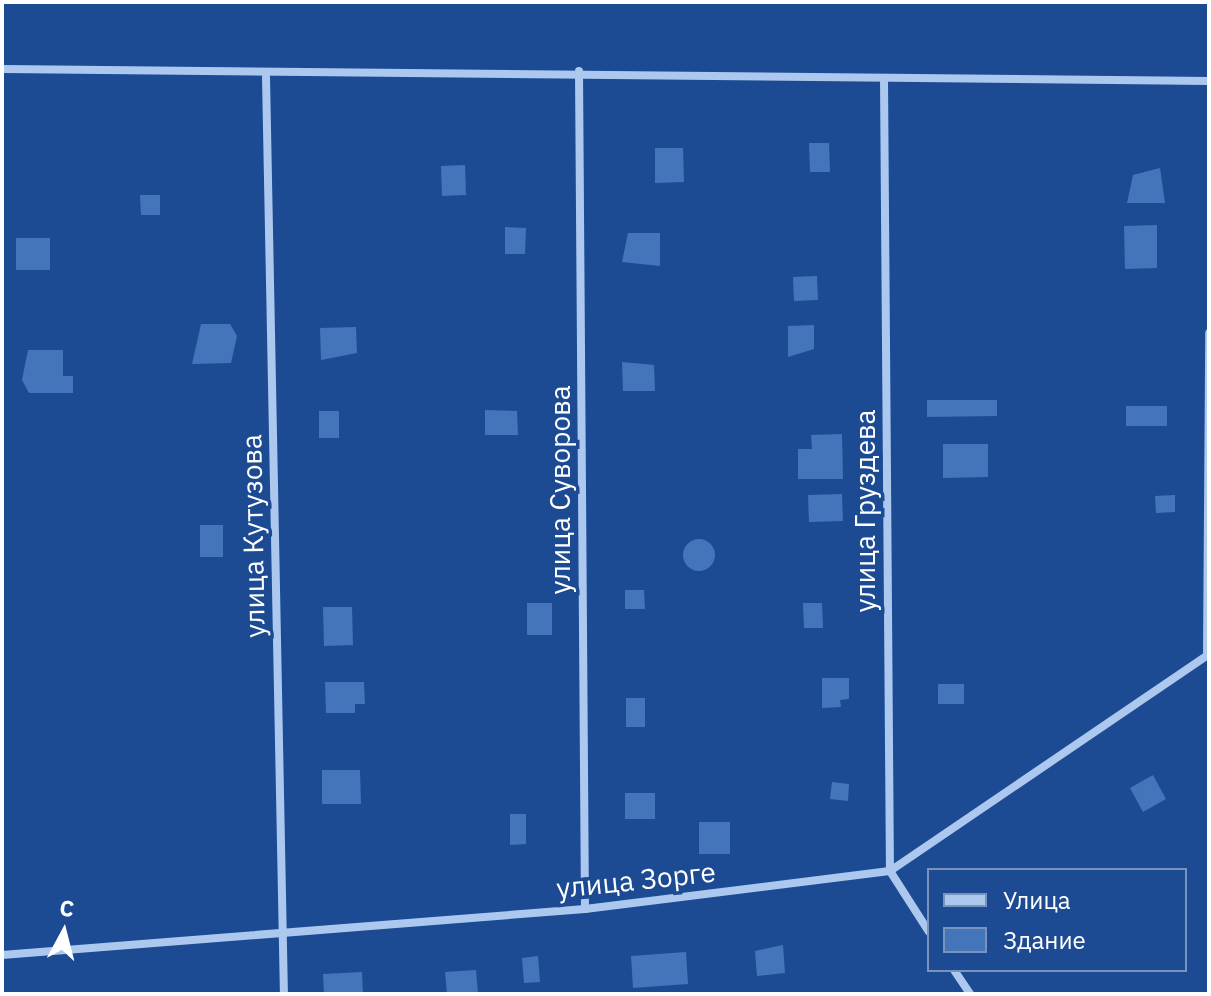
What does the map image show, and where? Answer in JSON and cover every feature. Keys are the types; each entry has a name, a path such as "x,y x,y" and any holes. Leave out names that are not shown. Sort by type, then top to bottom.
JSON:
{"street":[{"path":"2,69 266,77 579,71 1209,81"},
{"name":"улица Суворова","path":"579,71 585,909"},
{"name":"улица Кутузова","path":"266,77 284,994"},
{"name":"улица Груздева","path":"884,78 890,871"},
{"path":"1208,655 1209,333"},
{"name":"улица Зорге","path":"2,955 283,929 585,909 890,871 1208,655"},
{"path":"890,871 927,929"},
{"path":"955,972 970,994"}],"building":[{"path":"809,143 829,143 830,172 810,172"},
{"path":"655,148 683,148 684,182 655,183"},
{"path":"465,165 466,195 442,196 441,166"},
{"path":"1160,168 1165,203 1127,203 1133,175"},
{"path":"140,195 160,195 160,215 141,215"},
{"path":"1157,225 1157,268 1125,269 1124,226"},
{"path":"505,227 526,228 525,254 505,254"},
{"path":"628,233 660,233 660,266 622,262"},
{"path":"16,238 50,238 50,270 16,270"},
{"path":"817,276 818,300 794,301 793,277"},
{"path":"201,324 230,324 237,336 231,363 192,364"},
{"path":"814,325 814,349 788,357 788,326"},
{"path":"356,327 357,353 321,360 320,328"},
{"path":"28,350 63,350 63,376 73,376 73,393 29,393 22,380"},
{"path":"622,362 654,365 655,391 623,391"},
{"path":"927,400 997,400 997,416 927,417"},
{"path":"1126,406 1167,406 1167,426 1126,426"},
{"path":"485,410 517,411 518,435 485,435"},
{"path":"319,411 339,411 339,438 319,438"},
{"path":"842,434 843,479 798,479 798,449 812,449 811,435"},
{"path":"943,444 988,444 988,477 943,478"},
{"path":"842,494 843,521 809,522 808,495"},
{"path":"1175,495 1175,512 1156,513 1155,496"},
{"path":"200,525 223,525 223,557 200,557"},
{"path":"699,539 711,543 715,555 711,567 699,571 687,567 683,555 687,543"},
{"path":"625,590 644,590 645,609 625,609"},
{"path":"527,603 552,603 552,635 527,635"},
{"path":"803,603 822,603 823,628 804,628"},
{"path":"323,607 352,607 353,645 324,646"},
{"path":"822,678 849,678 849,699 840,700 841,707 822,708"},
{"path":"325,682 364,682 365,704 355,704 355,713 326,713"},
{"path":"938,684 964,684 964,704 938,704"},
{"path":"626,698 645,698 645,727 626,727"},
{"path":"322,770 360,770 361,804 322,804"},
{"path":"1153,775 1166,799 1143,812 1130,788"},
{"path":"832,782 849,784 848,801 830,799"},
{"path":"625,793 655,793 655,819 625,819"},
{"path":"510,814 526,814 526,844 510,845"},
{"path":"699,822 730,822 730,854 699,854"},
{"path":"783,945 785,973 757,976 755,951"},
{"path":"686,952 688,984 633,988 631,956"},
{"path":"538,956 540,982 524,983 522,958"},
{"path":"476,970 478,994 447,994 445,972"},
{"path":"362,972 363,994 324,994 323,974"}]}
